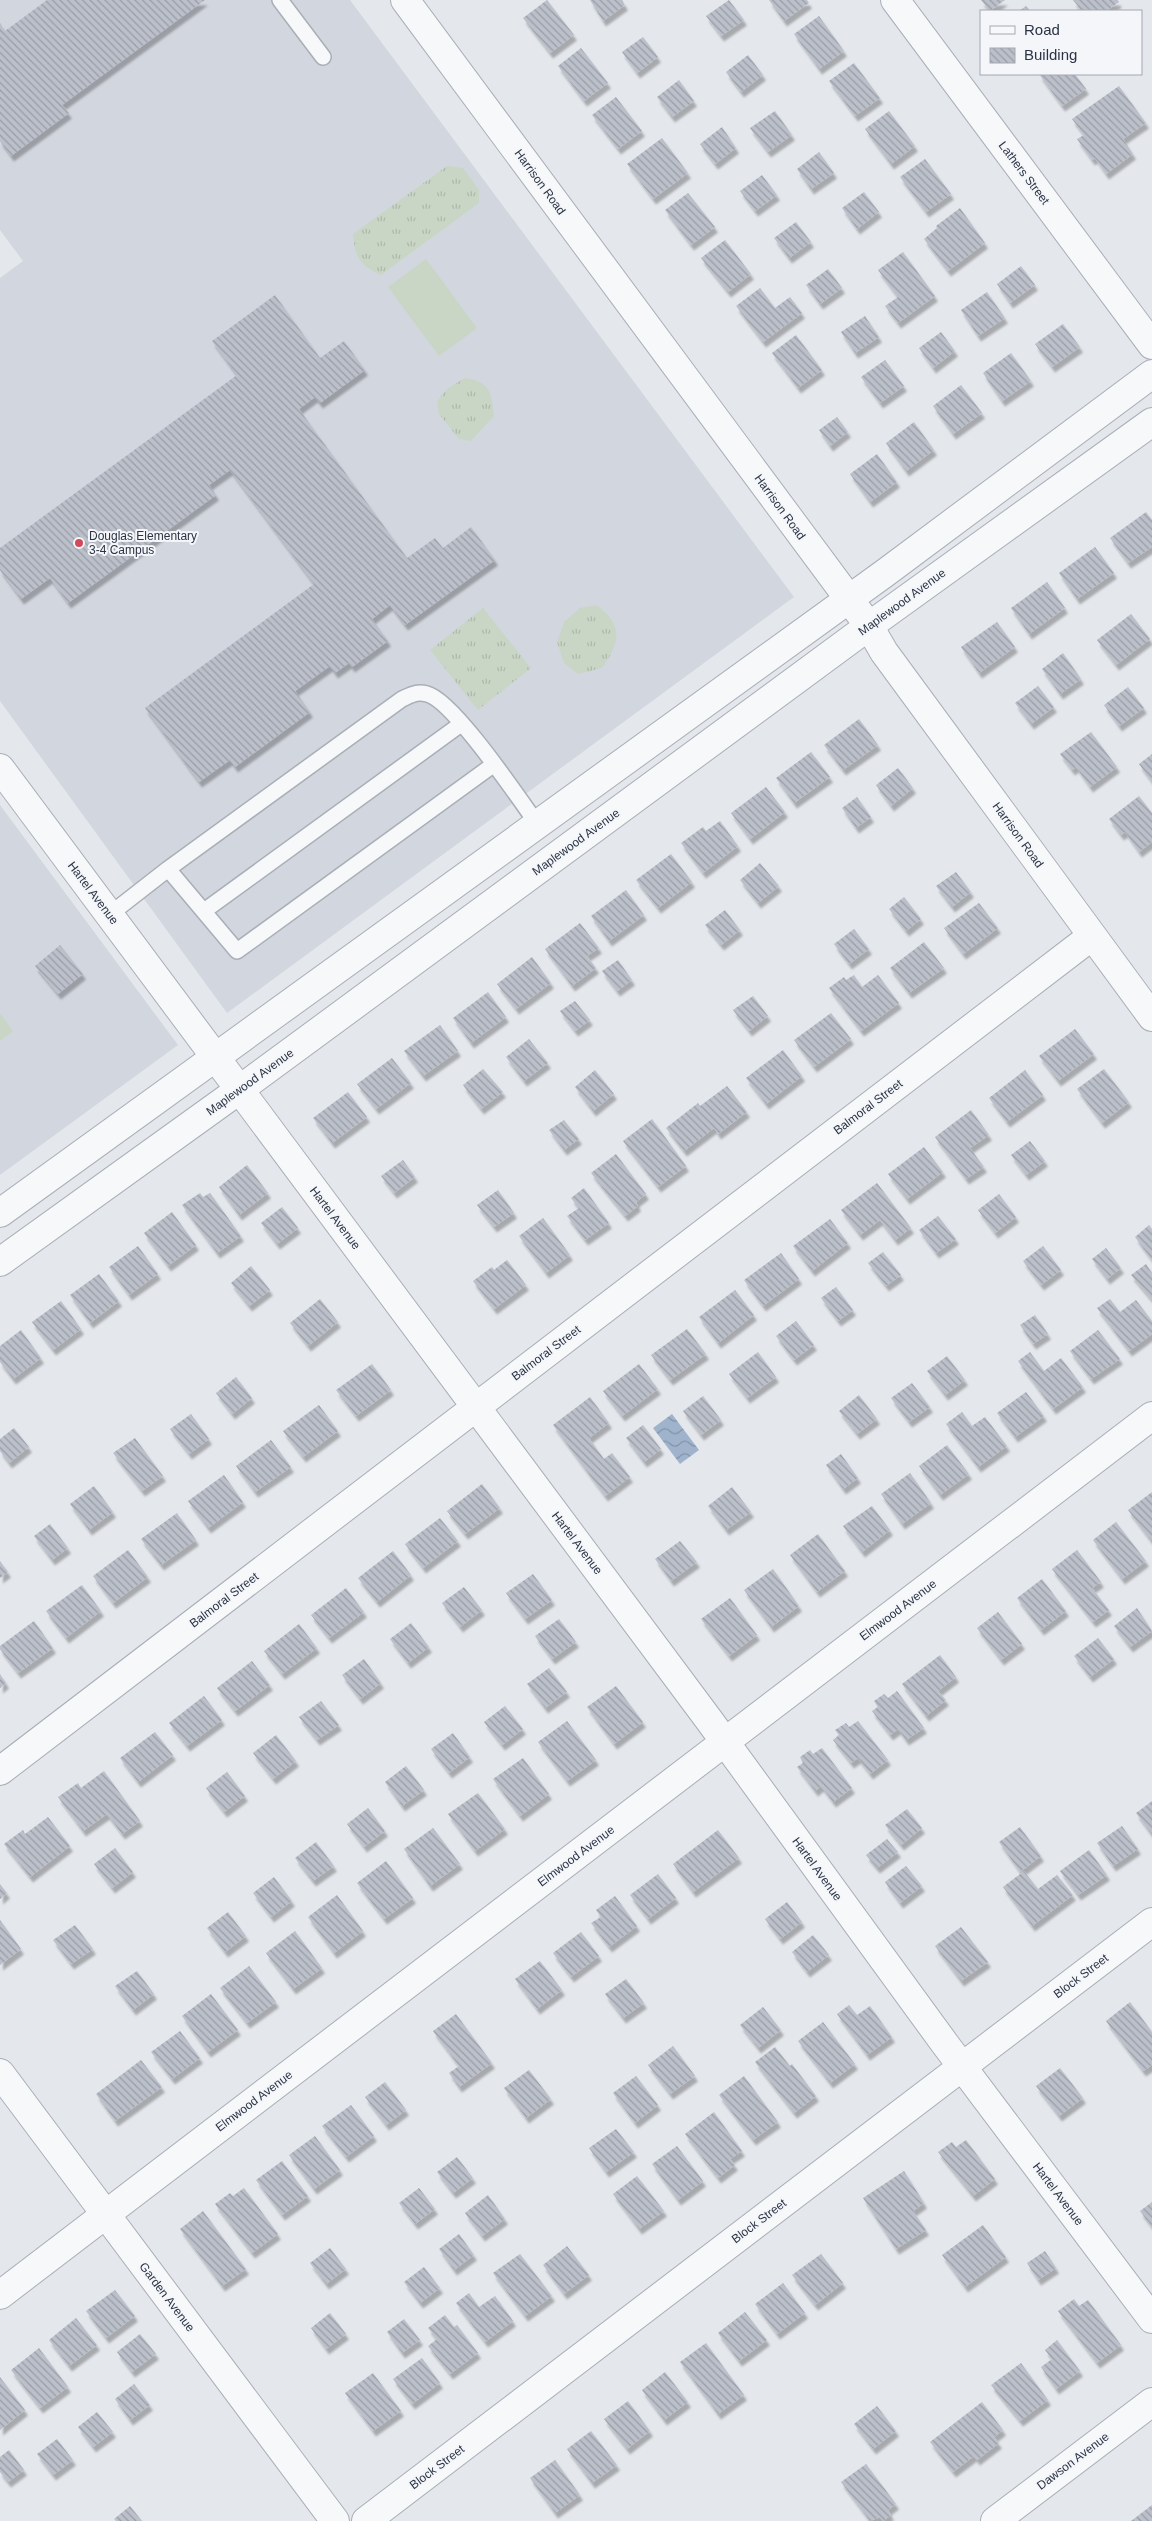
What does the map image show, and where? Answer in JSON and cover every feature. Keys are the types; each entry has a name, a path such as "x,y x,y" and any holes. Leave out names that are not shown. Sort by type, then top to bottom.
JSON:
{"street":[{"name":"Harrison Road","path":"405,0 869,626 884,652 1152,1017"},
{"name":"Lathers Street","path":"895,0 1152,346"},
{"path":"35,1236 6,1209 214,1057 538,825 1152,374"},
{"name":"Maplewood Avenue","path":"0,1262 240,1090 869,626 1152,422"},
{"name":"Hartel Avenue","path":"0,768 476,1406 962,2066 1152,2319"},
{"name":"Balmoral Street","path":"0,1771 1092,936"},
{"name":"Elmwood Avenue","path":"0,2295 1152,1416"},
{"name":"Block Street","path":"366,2521 1152,1922"},
{"name":"Garden Avenue","path":"0,2073 335,2521"},
{"name":"Dawson Avenue","path":"995,2521 1152,2402"}],"lane":[{"path":"287,2 323,57"},
{"path":"109,915 168,869 402,699 414,693 428,694 439,700 461,724 538,825"},
{"path":"204,911 461,724"},
{"path":"168,869 237,951 493,765"}],"shaded area":[{"path":"0,0 350,0 794,597 227,1013 0,701 0,278 23,261 0,230"},
{"path":"0,805 178,1045 0,1175"}],"green space":[{"path":"447,166 463,168 479,190 479,203 381,275 363,264 355,249 353,234"},
{"path":"426,259 477,328 439,356 388,287"},
{"path":"465,378 485,385 492,400 494,416 471,441 459,439 439,414 437,401 448,388"},
{"path":"597,605 612,620 615,628 616,635 613,651 602,668 578,674 564,663 557,642 564,622 580,608"},
{"path":"483,608 531,668 478,710 430,650"},
{"path":"0,1013 13,1031 0,1041"}],"water":[{"path":"672,1414 699,1450 680,1464 653,1428"}],"building":[{"path":"47,0 205,0 62,105 69,113 11,156 0,141 0,23 5,31"},
{"path":"547,0 574,35 550,53 523,18"},
{"path":"590,0 622,0 625,5 603,21"},
{"path":"729,0 744,20 721,36 706,16"},
{"path":"769,0 807,0 809,3 784,21"},
{"path":"981,0 1005,0 991,10 989,10"},
{"path":"1073,0 1117,0 1119,2 1107,10 1081,10"},
{"path":"1026,6 1029,10 1020,10"},
{"path":"819,16 844,51 819,69 794,34"},
{"path":"643,37 658,57 637,73 622,52"},
{"path":"581,48 608,83 584,101 558,66"},
{"path":"748,55 763,75 741,92 726,72"},
{"path":"854,63 880,98 855,116 829,81"},
{"path":"1040,75 1076,75 1086,89 1062,106"},
{"path":"679,80 694,101 672,117 657,97"},
{"path":"1119,86 1146,123 1123,139 1133,154 1106,174 1095,158 1092,160 1077,139 1084,135 1072,119"},
{"path":"616,97 642,131 618,149 592,115"},
{"path":"775,111 792,135 768,152 750,128"},
{"path":"889,111 915,146 891,164 865,129"},
{"path":"722,127 736,148 715,164 700,144"},
{"path":"662,138 688,173 653,199 627,164"},
{"path":"819,152 834,173 811,189 797,169"},
{"path":"925,159 951,194 926,212 900,177"},
{"path":"762,175 777,195 755,211 740,191"},
{"path":"864,192 879,212 857,229 842,208"},
{"path":"688,193 715,227 691,245 665,210"},
{"path":"960,208 985,243 948,271 924,239 937,228 936,226"},
{"path":"796,222 811,242 789,258 774,238"},
{"path":"725,240 751,274 728,292 701,258"},
{"path":"903,252 935,296 898,323 885,306 898,297 878,270"},
{"path":"1021,266 1035,285 1010,303 997,284"},
{"path":"828,269 842,288 820,304 806,285"},
{"path":"760,288 775,308 790,297 802,313 763,342 736,306"},
{"path":"987,292 1005,318 978,336 961,310"},
{"name":"Douglas Elementary 3-4 Campus","path":"275,295 320,358 344,341 365,370 320,403 315,397 299,409 407,558 435,538 443,548 471,527 495,560 405,625 390,605 372,619 388,641 352,667 349,663 335,673 330,666 295,691 310,712 235,767 230,760 199,782 145,708 314,584 230,470 209,485 216,495 68,603 50,578 21,599 0,570 0,548 237,375 212,341"},
{"path":"865,316 879,337 855,353 841,332"},
{"path":"1063,324 1080,347 1052,367 1035,344"},
{"path":"941,332 955,351 933,368 919,348"},
{"path":"796,335 822,370 798,388 772,353"},
{"path":"1011,353 1031,381 1002,401 983,373"},
{"path":"885,360 904,386 880,403 861,377"},
{"path":"961,385 982,413 953,434 933,406"},
{"path":"837,417 848,432 830,446 819,430"},
{"path":"914,422 934,450 906,471 886,443"},
{"path":"877,454 897,482 870,502 850,474"},
{"path":"1146,512 1152,520 1152,547 1128,563 1110,538"},
{"path":"1095,547 1114,573 1077,599 1059,573"},
{"path":"1047,582 1065,608 1029,634 1011,608"},
{"path":"1131,614 1150,639 1116,665 1097,640"},
{"path":"997,622 1015,647 979,673 961,647"},
{"path":"1063,653 1081,679 1060,694 1042,669"},
{"path":"1038,686 1054,707 1031,724 1015,703"},
{"path":"1128,687 1144,708 1119,726 1104,705"},
{"path":"859,719 878,745 843,770 824,745"},
{"path":"1091,732 1117,767 1090,787 1076,767 1072,770 1060,754"},
{"path":"811,752 830,777 794,803 776,778"},
{"path":"1152,754 1152,782 1139,764"},
{"path":"898,768 913,788 891,806 876,785"},
{"path":"766,787 785,812 750,839 731,813"},
{"path":"1139,796 1152,813 1152,842 1139,852 1125,832 1121,835 1109,819"},
{"path":"857,797 871,817 856,828 842,808"},
{"path":"720,821 738,846 703,873 681,843 703,827 706,831"},
{"path":"671,854 692,882 658,908 636,880"},
{"path":"760,863 779,886 758,903 740,880"},
{"path":"956,872 971,892 952,907 936,886"},
{"path":"626,890 644,915 609,941 591,916"},
{"path":"904,897 921,919 906,931 889,909"},
{"path":"979,903 998,928 963,954 944,928"},
{"path":"725,910 740,930 721,945 705,925"},
{"path":"580,923 599,948 587,956 596,968 572,986 545,949"},
{"path":"854,929 869,949 849,964 834,944"},
{"path":"924,942 944,968 909,993 890,968"},
{"path":"60,945 83,974 58,994 35,966"},
{"path":"532,957 551,983 516,1009 497,984"},
{"path":"618,960 632,980 617,991 602,971"},
{"path":"854,975 862,987 878,975 899,1003 861,1031 829,988 844,977 846,980"},
{"path":"488,992 506,1017 471,1043 453,1018"},
{"path":"753,996 768,1016 749,1031 733,1010"},
{"path":"575,1001 590,1020 575,1031 560,1011"},
{"path":"831,1013 851,1039 814,1067 794,1040"},
{"path":"440,1025 458,1051 423,1076 404,1051"},
{"path":"1075,1029 1094,1054 1058,1081 1039,1056"},
{"path":"529,1039 548,1063 524,1081 506,1057"},
{"path":"783,1050 802,1076 766,1104 746,1078"},
{"path":"392,1058 411,1083 376,1109 357,1084"},
{"path":"483,1069 503,1092 481,1109 463,1085"},
{"path":"1104,1069 1129,1102 1102,1123 1077,1089"},
{"path":"595,1070 614,1094 593,1111 575,1087"},
{"path":"1025,1070 1043,1095 1007,1122 989,1098"},
{"path":"727,1086 747,1112 718,1134 714,1128 684,1151 666,1128 698,1103 700,1106"},
{"path":"348,1092 367,1117 332,1143 313,1118"},
{"path":"971,1110 989,1135 970,1148 984,1167 966,1179 935,1137"},
{"path":"652,1119 686,1166 658,1187 623,1141"},
{"path":"564,1120 579,1139 564,1150 549,1130"},
{"path":"1030,1141 1045,1161 1026,1175 1011,1155"},
{"path":"924,1147 943,1172 907,1199 888,1174"},
{"path":"616,1154 646,1194 636,1202 638,1206 625,1216 591,1173"},
{"path":"403,1160 415,1177 394,1193 381,1176"},
{"path":"247,1165 268,1193 239,1215 219,1187"},
{"path":"877,1183 911,1228 895,1240 880,1220 860,1235 841,1210"},
{"path":"584,1188 609,1223 585,1240 567,1216 579,1208 571,1198"},
{"path":"498,1190 514,1213 494,1227 477,1205"},
{"path":"200,1193 203,1197 210,1193 241,1236 217,1253 182,1205"},
{"path":"999,1194 1016,1217 995,1233 978,1210"},
{"path":"282,1207 298,1228 277,1244 261,1223"},
{"path":"172,1212 196,1245 168,1266 144,1233"},
{"path":"938,1216 956,1239 936,1253 919,1230"},
{"path":"543,1218 570,1255 546,1273 519,1236"},
{"path":"830,1219 848,1243 812,1271 793,1246"},
{"path":"1149,1225 1152,1229 1152,1260 1135,1237"},
{"path":"138,1246 158,1274 129,1295 109,1267"},
{"path":"1043,1246 1061,1270 1041,1285 1023,1261"},
{"path":"1106,1248 1121,1268 1107,1279 1092,1259"},
{"path":"883,1252 901,1275 886,1286 868,1263"},
{"path":"781,1253 799,1279 763,1306 744,1280"},
{"path":"507,1260 526,1285 494,1309 473,1281 492,1267 494,1270"},
{"path":"1146,1264 1152,1273 1152,1300 1131,1275"},
{"path":"251,1266 270,1290 249,1306 231,1283"},
{"path":"99,1274 119,1301 90,1323 70,1295"},
{"path":"836,1287 853,1310 838,1321 821,1298"},
{"path":"735,1290 754,1315 718,1343 699,1317"},
{"path":"320,1299 338,1322 308,1346 290,1323"},
{"path":"1110,1299 1120,1312 1136,1300 1152,1321 1152,1334 1129,1351 1097,1308"},
{"path":"61,1301 81,1329 53,1350 32,1322"},
{"path":"1035,1315 1048,1334 1033,1344 1020,1325"},
{"path":"796,1321 814,1345 794,1360 776,1336"},
{"path":"687,1329 706,1354 670,1380 651,1355"},
{"path":"21,1330 41,1358 13,1379 0,1362 0,1346"},
{"path":"1098,1330 1120,1359 1091,1379 1070,1351"},
{"path":"758,1352 776,1377 747,1398 729,1374"},
{"path":"1030,1352 1044,1371 1061,1358 1083,1387 1053,1409 1018,1361"},
{"path":"947,1356 965,1380 945,1395 927,1371"},
{"path":"372,1364 391,1390 356,1416 336,1390"},
{"path":"639,1364 658,1389 622,1416 603,1391"},
{"path":"236,1377 252,1398 232,1414 216,1393"},
{"path":"912,1383 930,1407 909,1422 891,1398"},
{"path":"1026,1392 1044,1416 1015,1437 997,1413"},
{"path":"859,1395 877,1419 857,1434 839,1411"},
{"path":"703,1396 721,1420 701,1435 683,1411"},
{"path":"590,1397 609,1423 589,1438 604,1459 612,1453 630,1477 605,1496 553,1425"},
{"path":"319,1405 338,1431 303,1457 283,1431"},
{"path":"962,1412 972,1426 985,1417 1007,1446 978,1467 946,1424"},
{"path":"191,1414 209,1439 189,1454 170,1429"},
{"path":"643,1425 661,1449 644,1462 626,1438"},
{"path":"14,1428 29,1447 9,1463 0,1451 0,1439"},
{"path":"135,1438 163,1476 142,1491 113,1453"},
{"path":"271,1440 291,1467 255,1492 236,1466"},
{"path":"947,1445 969,1474 940,1495 919,1466"},
{"path":"841,1454 858,1478 843,1489 826,1465"},
{"path":"910,1473 931,1503 902,1524 881,1494"},
{"path":"224,1475 243,1502 208,1528 188,1501"},
{"path":"482,1484 500,1508 465,1534 447,1511"},
{"path":"94,1486 113,1512 89,1530 70,1504"},
{"path":"732,1487 751,1512 726,1530 708,1506"},
{"path":"1152,1492 1152,1542 1128,1510"},
{"path":"872,1506 890,1530 862,1552 843,1526"},
{"path":"177,1513 196,1540 161,1565 141,1539"},
{"path":"440,1518 458,1541 423,1568 405,1544"},
{"path":"1116,1522 1146,1561 1122,1579 1093,1540"},
{"path":"50,1524 68,1548 52,1560 34,1536"},
{"path":"818,1534 845,1571 817,1592 790,1555"},
{"path":"680,1541 697,1562 671,1581 655,1559"},
{"path":"128,1550 148,1577 113,1603 93,1576"},
{"path":"1077,1550 1101,1582 1092,1588 1109,1610 1093,1622 1052,1569"},
{"path":"393,1551 411,1575 377,1602 358,1578"},
{"path":"0,1561 8,1572 0,1578"},
{"path":"773,1569 799,1606 771,1627 744,1590"},
{"path":"533,1574 552,1600 525,1619 506,1593"},
{"path":"1042,1579 1066,1611 1041,1630 1017,1598"},
{"path":"82,1585 101,1611 66,1638 46,1611"},
{"path":"464,1587 482,1610 460,1627 442,1603"},
{"path":"346,1588 364,1612 329,1638 311,1615"},
{"path":"730,1598 757,1635 729,1656 701,1619"},
{"path":"1137,1608 1152,1631 1130,1647 1114,1626"},
{"path":"998,1612 1022,1644 1001,1660 977,1628"},
{"path":"559,1619 576,1642 552,1659 535,1636"},
{"path":"34,1621 53,1648 18,1673 0,1649 0,1646"},
{"path":"411,1623 429,1647 408,1663 390,1639"},
{"path":"299,1624 317,1648 282,1674 264,1651"},
{"path":"1098,1638 1114,1659 1090,1677 1074,1656"},
{"path":"940,1655 956,1677 938,1691 946,1700 926,1716 902,1684"},
{"path":"364,1659 381,1683 360,1699 342,1675"},
{"path":"252,1661 270,1685 235,1711 217,1688"},
{"path":"549,1668 567,1692 545,1708 527,1684"},
{"path":"0,1674 6,1683 0,1688"},
{"path":"616,1686 643,1722 614,1744 587,1707"},
{"path":"897,1691 924,1728 906,1740 898,1729 890,1735 872,1711 878,1707 874,1701 884,1694 888,1698"},
{"path":"204,1696 222,1720 187,1746 169,1723"},
{"path":"321,1701 339,1725 317,1740 299,1717"},
{"path":"505,1706 523,1729 502,1745 484,1722"},
{"path":"567,1721 596,1760 567,1781 538,1742"},
{"path":"858,1721 888,1760 870,1774 858,1758 851,1763 833,1740 839,1735 835,1730 846,1723 849,1727"},
{"path":"155,1732 173,1755 138,1782 120,1758"},
{"path":"453,1733 470,1757 449,1773 431,1749"},
{"path":"276,1735 296,1761 273,1779 253,1753"},
{"path":"822,1748 852,1788 833,1802 821,1786 815,1791 797,1767 803,1763 800,1757 810,1750 813,1754"},
{"path":"523,1758 549,1794 520,1816 493,1779"},
{"path":"406,1766 424,1790 402,1806 385,1782"},
{"path":"104,1771 140,1821 122,1834 107,1814 83,1831 58,1797 78,1783 81,1788"},
{"path":"227,1772 245,1796 224,1812 206,1788"},
{"path":"478,1793 505,1829 475,1851 448,1814"},
{"path":"1152,1801 1152,1835 1136,1813"},
{"path":"368,1808 385,1831 364,1847 347,1824"},
{"path":"907,1809 922,1828 901,1845 885,1825"},
{"path":"48,1817 70,1846 30,1877 4,1844 23,1830 25,1834"},
{"path":"1122,1826 1138,1849 1113,1866 1097,1843"},
{"path":"1020,1827 1041,1856 1020,1872 999,1842"},
{"path":"433,1828 460,1864 430,1886 404,1849"},
{"path":"718,1830 739,1858 693,1892 673,1864"},
{"path":"887,1839 898,1852 877,1868 866,1855"},
{"path":"316,1842 334,1866 313,1881 295,1858"},
{"path":"115,1848 133,1872 112,1888 94,1864"},
{"path":"1089,1850 1107,1875 1078,1895 1060,1871"},
{"path":"386,1861 413,1898 384,1919 357,1883"},
{"path":"906,1866 922,1886 900,1903 885,1882"},
{"path":"1024,1871 1038,1889 1057,1875 1073,1895 1032,1926 1003,1887"},
{"path":"658,1874 676,1898 648,1919 630,1895"},
{"path":"274,1877 292,1901 271,1917 253,1893"},
{"path":"0,1884 7,1893 0,1899"},
{"path":"337,1895 363,1931 334,1953 308,1917"},
{"path":"615,1896 637,1926 609,1947 591,1923 601,1917 596,1910"},
{"path":"787,1902 802,1922 780,1939 765,1919"},
{"path":"228,1912 246,1936 225,1952 207,1928"},
{"path":"0,1920 21,1949 0,1965"},
{"path":"75,1925 93,1949 71,1964 53,1940"},
{"path":"961,1927 988,1962 961,1981 935,1946"},
{"path":"295,1931 322,1968 293,1989 266,1953"},
{"path":"581,1932 599,1956 571,1977 553,1953"},
{"path":"813,1935 829,1955 807,1972 792,1952"},
{"path":"540,1961 562,1990 537,2009 515,1979"},
{"path":"249,1966 276,2002 247,2023 220,1988"},
{"path":"137,1971 154,1994 133,2010 115,1986"},
{"path":"626,1979 644,2003 623,2018 605,1994"},
{"path":"211,1994 238,2030 208,2052 182,2016"},
{"path":"1130,2002 1152,2032 1152,2065 1143,2071 1106,2021"},
{"path":"849,2005 857,2015 870,2006 892,2037 867,2055 837,2014"},
{"path":"763,2007 781,2030 758,2048 740,2025"},
{"path":"456,2014 492,2063 459,2087 449,2073 459,2066 433,2031"},
{"path":"823,2022 855,2064 830,2083 798,2041"},
{"path":"180,2031 200,2058 172,2079 151,2052"},
{"path":"673,2046 695,2076 670,2094 648,2065"},
{"path":"775,2047 790,2066 792,2064 816,2096 794,2113 755,2062"},
{"path":"141,2060 162,2087 115,2121 96,2094"},
{"path":"1060,2068 1083,2098 1059,2116 1036,2086"},
{"path":"529,2070 551,2099 526,2118 504,2088"},
{"path":"636,2076 658,2105 635,2123 613,2093"},
{"path":"744,2076 778,2122 753,2140 719,2095"},
{"path":"385,2082 406,2110 386,2125 365,2097"},
{"path":"351,2105 374,2136 346,2157 322,2126"},
{"path":"714,2112 742,2151 730,2159 735,2165 718,2178 685,2134"},
{"path":"616,2129 634,2152 606,2172 589,2148"},
{"path":"315,2136 340,2170 314,2189 289,2155"},
{"path":"966,2140 995,2179 973,2196 938,2152 952,2142 956,2147"},
{"path":"677,2146 703,2181 678,2200 652,2164"},
{"path":"457,2157 473,2178 453,2193 437,2172"},
{"path":"282,2161 308,2196 282,2215 256,2180"},
{"path":"904,2171 924,2203 913,2211 926,2230 896,2249 863,2198"},
{"path":"637,2176 664,2211 639,2229 613,2194"},
{"path":"244,2188 278,2234 252,2253 215,2204 230,2193 233,2196"},
{"path":"419,2188 435,2209 415,2224 399,2203"},
{"path":"488,2195 505,2219 482,2236 465,2213"},
{"path":"1152,2202 1152,2227 1140,2211"},
{"path":"203,2211 246,2269 222,2286 180,2229"},
{"path":"983,2225 1006,2257 965,2287 942,2255"},
{"path":"459,2234 474,2255 454,2270 439,2249"},
{"path":"567,2246 589,2275 564,2294 543,2265"},
{"path":"330,2248 346,2269 326,2284 310,2263"},
{"path":"1045,2251 1056,2268 1038,2280 1027,2263"},
{"path":"520,2254 552,2296 525,2316 493,2273"},
{"path":"821,2254 843,2283 815,2305 792,2275"},
{"path":"424,2267 440,2288 420,2303 404,2282"},
{"path":"783,2283 805,2313 777,2334 755,2304"},
{"path":"115,2290 135,2316 106,2338 86,2311"},
{"path":"469,2293 479,2307 495,2296 513,2321 485,2342 456,2303"},
{"path":"1074,2299 1079,2306 1088,2300 1121,2345 1097,2363 1058,2311"},
{"path":"745,2312 767,2340 739,2361 718,2333"},
{"path":"330,2313 346,2334 326,2349 311,2328"},
{"path":"445,2315 454,2327 457,2325 478,2353 450,2374 428,2346 437,2339 428,2328"},
{"path":"76,2318 97,2345 69,2366 49,2340"},
{"path":"404,2319 420,2340 402,2353 387,2332"},
{"path":"140,2334 156,2354 132,2372 117,2352"},
{"path":"1057,2340 1080,2371 1056,2389 1041,2367 1052,2359 1045,2350"},
{"path":"706,2343 744,2395 718,2414 680,2362"},
{"path":"39,2348 68,2387 40,2408 11,2370"},
{"path":"422,2358 440,2383 412,2404 393,2379"},
{"path":"1021,2363 1048,2400 1020,2421 991,2385"},
{"path":"665,2372 688,2402 664,2420 642,2390"},
{"path":"373,2373 401,2411 373,2431 345,2393"},
{"path":"0,2377 25,2410 0,2430"},
{"path":"134,2384 150,2405 130,2420 115,2399"},
{"path":"628,2401 650,2431 627,2449 604,2419"},
{"path":"982,2402 1003,2430 994,2437 999,2443 977,2460 974,2456 953,2472 930,2442"},
{"path":"877,2406 896,2431 873,2449 854,2424"},
{"path":"97,2412 113,2432 93,2447 78,2427"},
{"path":"591,2431 617,2465 592,2483 567,2449"},
{"path":"57,2439 73,2460 53,2475 37,2454"},
{"path":"9,2450 24,2470 8,2482 0,2472 0,2457"},
{"path":"555,2460 580,2495 555,2513 530,2478"},
{"path":"866,2464 896,2504 888,2510 891,2515 883,2521 880,2517 870,2521 841,2482"},
{"path":"1152,2505 1152,2521 1131,2521"},
{"path":"130,2506 142,2521 116,2521 114,2519"}],"place":[{"name":"Douglas Elementary 3-4 Campus","path":"79,543"}]}
